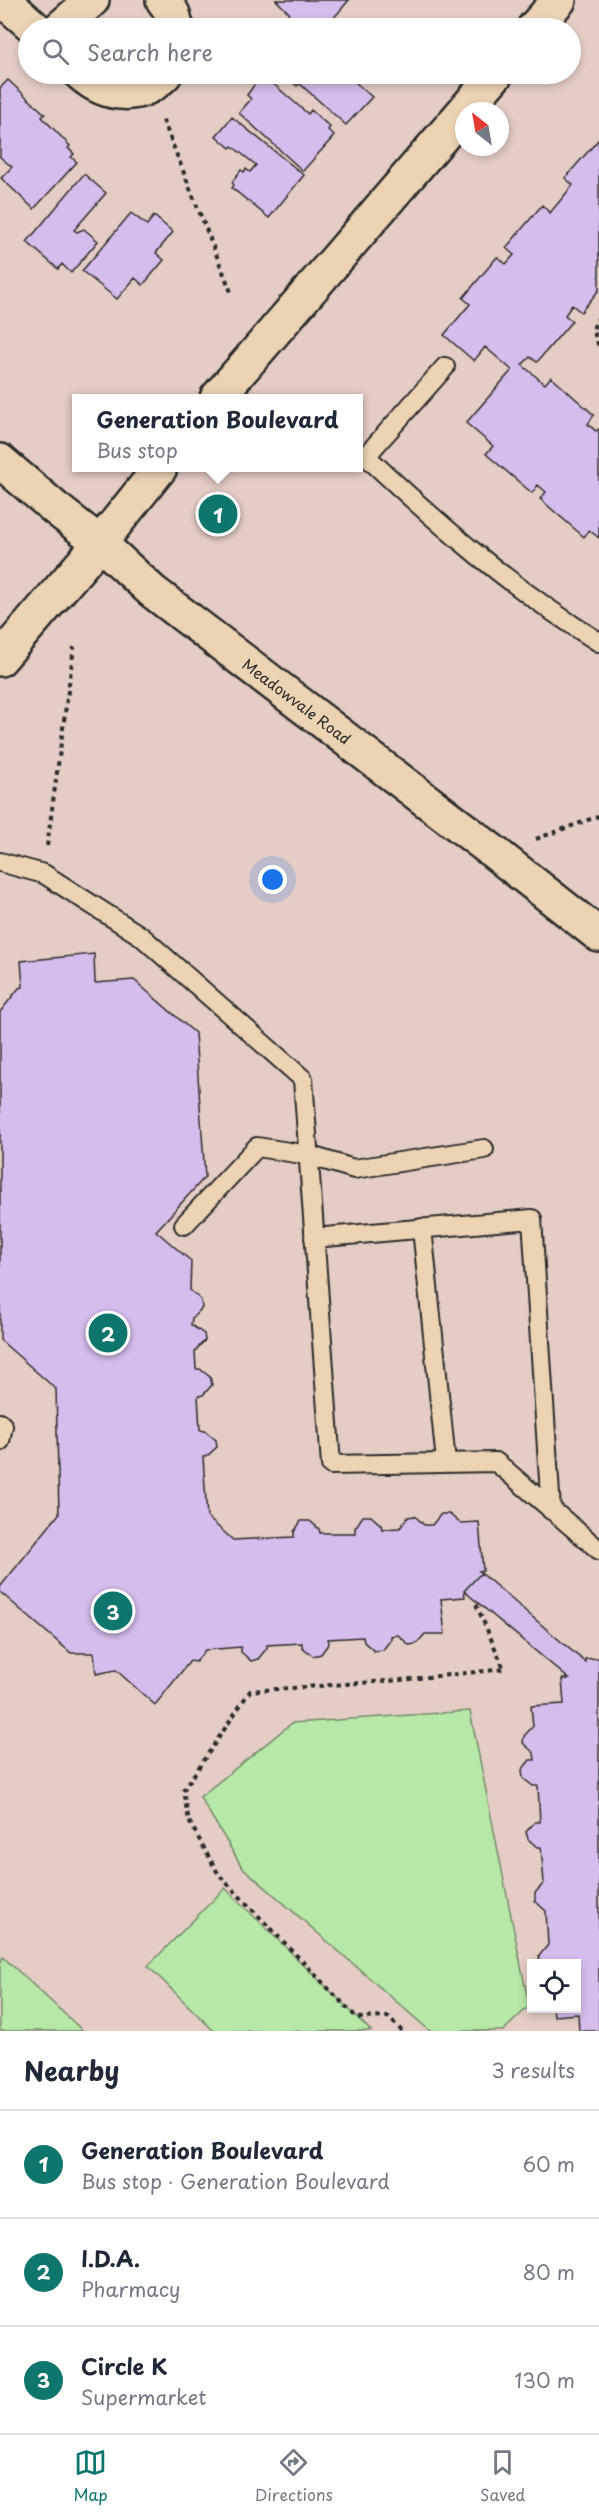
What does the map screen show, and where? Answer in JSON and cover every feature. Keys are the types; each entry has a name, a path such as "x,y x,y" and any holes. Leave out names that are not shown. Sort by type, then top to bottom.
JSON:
{"street":[{"path":"3,0 24,18"},
{"path":"71,18 92,0"},
{"path":"163,0 174,18"},
{"path":"543,18 559,0"},
{"path":"92,84 107,91 123,94 141,91 151,84"},
{"path":"221,394 487,84"},
{"name":"Meadowvale Road","path":"0,460 55,508 100,543 152,591 599,935"},
{"path":"0,659 100,543 157,472"}],"lane":[{"path":"445,367 366,456 481,559 538,602 599,642"},
{"path":"0,862 44,874 141,936 303,1079 331,1465 496,1462 599,1550"},
{"path":"184,1225 257,1147 308,1155 354,1169 484,1149"},
{"path":"314,1238 532,1219 551,1510"},
{"path":"422,1228 446,1462"},
{"path":"0,1423 3,1426 0,1441"}],"path":[{"path":"158,84 231,292"},
{"path":"599,316 593,329 599,347"},
{"path":"44,874 74,648"},
{"path":"495,853 599,816"},
{"path":"402,2031 388,2017 357,2018 219,1875 189,1821 183,1791 250,1691 401,1680 504,1669 476,1604"}],"green space":[{"path":"470,1711 527,1996 527,2008 503,2031 430,2031 242,1867 200,1797 292,1723"},
{"path":"225,1888 371,2031 214,2031 148,1966"},
{"path":"3,1957 83,2031 0,2031 0,1964"}],"building":[{"path":"276,0 349,0 334,18 285,18 289,13"},
{"path":"8,80 45,114 42,117 70,146 68,148 74,154 71,157 77,162 34,209 1,178 12,167 0,157 0,88"},
{"path":"255,84 274,84 308,114 311,110 330,127 328,130 334,136 303,171 239,113 251,99 247,95"},
{"path":"300,84 357,84 372,97 346,125"},
{"path":"232,117 304,175 269,218 232,188 234,185 232,182 241,170 244,172 246,169 250,172 256,165 216,136"},
{"path":"599,139 599,290 581,312 572,305 565,315 572,321 537,362 530,357 522,365 545,384 551,377 594,415 588,424 596,431 599,429 599,538 589,530 584,537 540,499 546,492 538,485 532,493 486,454 493,446 466,423 512,370 485,347 474,361 444,335 470,304 463,298 497,257 506,264 514,255 506,248 542,205 550,213 573,185 565,178"},
{"path":"84,174 106,193 74,230 77,232 84,229 98,241 71,273 62,264 58,269 27,242"},
{"path":"131,213 147,225 154,216 173,232 156,253 164,260 143,285 135,278 117,299 82,271"},
{"path":"94,954 95,983 134,980 195,1033 205,1177 156,1231 191,1261 190,1290 201,1300 202,1308 192,1318 191,1325 204,1334 205,1340 195,1351 196,1369 200,1369 210,1377 212,1385 203,1395 198,1396 200,1430 205,1431 216,1440 217,1447 203,1457 207,1517 233,1540 294,1537 294,1532 301,1521 310,1521 320,1533 355,1533 355,1528 363,1516 371,1516 381,1525 382,1529 400,1528 408,1517 415,1516 424,1525 432,1525 441,1514 449,1514 460,1523 479,1522 483,1571 479,1571 481,1573 464,1591 465,1597 441,1599 445,1634 425,1634 416,1644 409,1645 398,1635 391,1636 383,1650 374,1651 364,1642 363,1637 328,1639 329,1643 321,1654 313,1656 302,1647 302,1643 267,1645 258,1659 251,1661 241,1652 241,1647 205,1650 196,1662 190,1661 155,1705 116,1670 96,1674 94,1653 71,1653 0,1592 0,1587 59,1514 56,1389 0,1340 0,1012 19,988 23,987 21,961"},
{"path":"481,1573 585,1662 585,1659 599,1658 599,2031 579,2031 578,2014 554,2016 554,2013 581,2013 581,1959 539,1959 539,1956 548,1945 546,1911 535,1901 535,1893 544,1883 541,1847 537,1847 528,1839 526,1832 535,1822 540,1822 538,1786 533,1786 523,1778 522,1770 530,1760 535,1760 534,1753 523,1743 524,1736 533,1726 531,1706 564,1704 562,1679 569,1679 464,1591"}],"place":[{"name":"Generation Boulevard","path":"218,514"},
{"name":"I.D.A.","path":"108,1333"},
{"name":"Circle K","path":"113,1611"}]}
